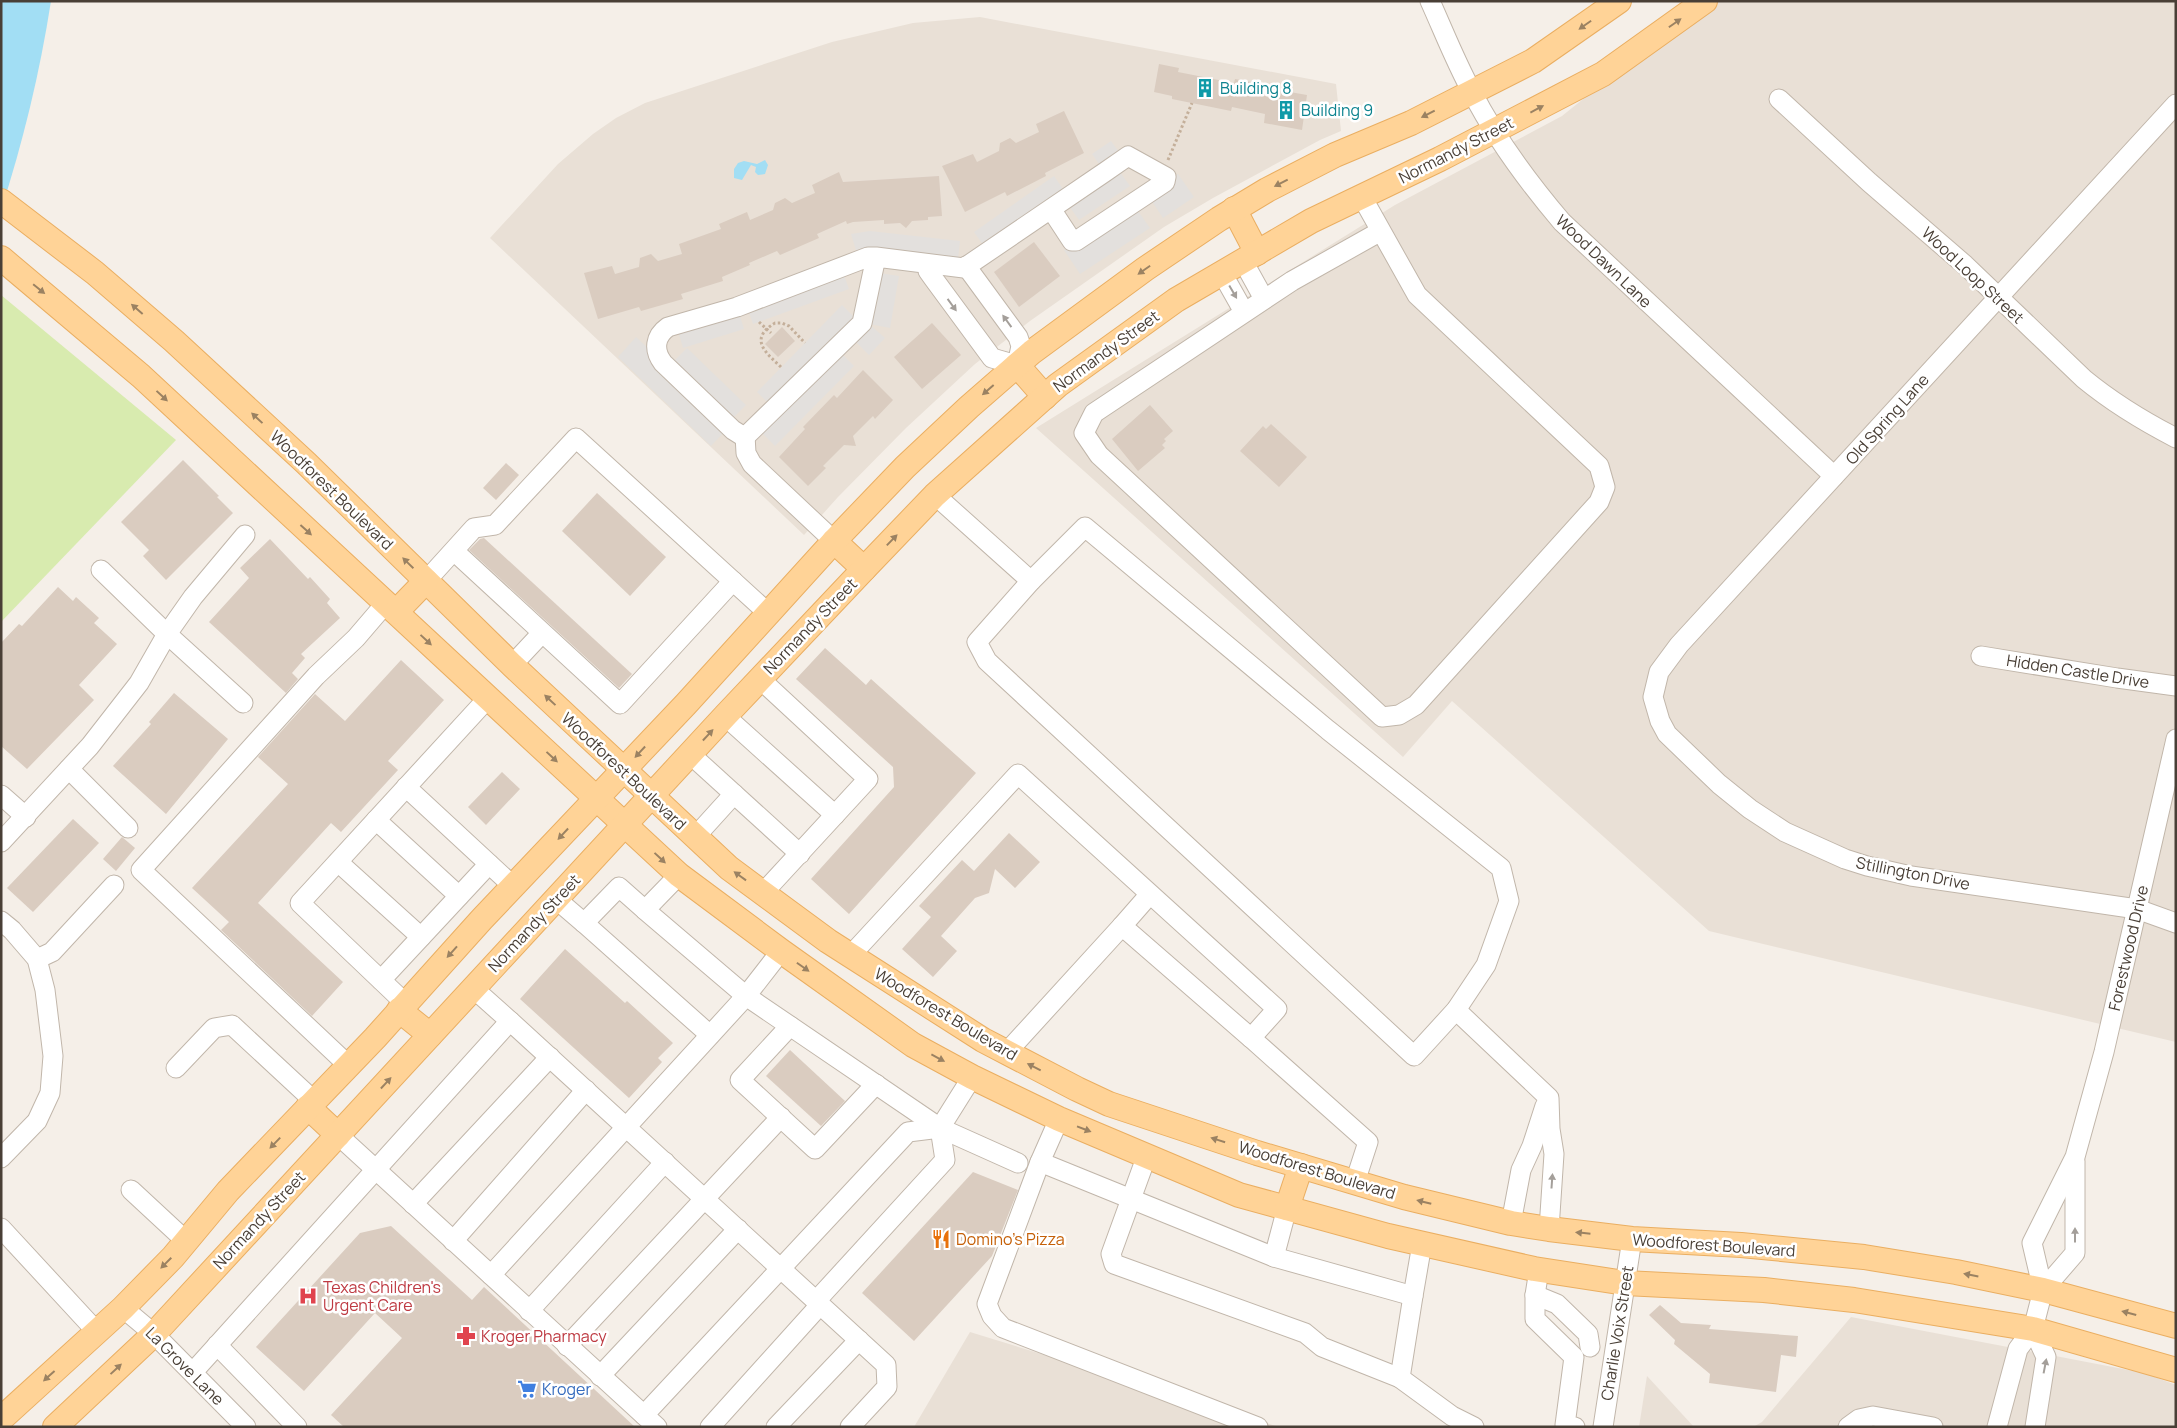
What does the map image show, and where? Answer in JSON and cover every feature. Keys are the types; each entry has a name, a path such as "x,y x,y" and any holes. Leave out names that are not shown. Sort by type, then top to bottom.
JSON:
{"main road":[{"path":"1,1419 123,1308 186,1241 228,1191 624,770 834,541 905,467 969,407 1032,352 1145,269 1234,209 1335,156 1411,123 1533,61 1619,1"},
{"name":"Normandy Street","path":"55,1427 154,1334 725,716 935,495 1044,397 1176,300 1311,221 1494,131 1602,74 1705,1"},
{"name":"Woodforest Boulevard","path":"1,201 95,273 174,341 306,462 512,665 729,868 850,955 983,1040 1109,1104 1404,1197 1549,1230 1632,1239 1741,1245 1864,1257 1956,1272 2043,1290 2176,1326"},
{"path":"1234,209 1250,257"},
{"path":"1,258 141,376 679,875 781,951 913,1045 972,1077 1059,1119 1239,1195 1422,1244 1539,1270 1625,1283 1764,1290 1854,1300 2032,1329 2176,1370"},
{"path":"1017,365 1044,397"},
{"path":"834,541 864,570"},
{"path":"391,608 426,581"},
{"path":"403,1007 430,1035"},
{"path":"972,1077 983,1040"},
{"path":"311,1104 338,1135"},
{"path":"1287,1208 1301,1166"}],"street":[{"name":"Wood Dawn Lane","path":"1430,1 1472,92 1494,131 1536,191 1562,222 1834,476"},
{"name":"Wood Loop Street","path":"1779,99 1869,182 1998,296 2084,379 2103,395 2139,419 2176,438"},
{"name":"Old Spring Lane","path":"1682,749 1667,734 1660,721 1653,697 1659,672 1679,645 2176,104"},
{"path":"745,436 733,430 663,363 657,354 656,348 659,335 672,326 736,307 859,260 876,256 957,268 966,266 1128,156 1166,177 1165,182 1076,242 1071,239 1051,209"},
{"path":"1362,197 1417,295 1599,466 1605,487 1599,502 1416,705 1398,716 1382,717 1099,456 1084,433 1094,413 1292,281 1380,231"},
{"path":"745,436 754,431 862,323 876,256"},
{"path":"1250,257 1264,299"},
{"path":"928,264 928,271 992,358 1017,365 1021,346 1018,337 966,266"},
{"path":"1222,273 1244,312"},
{"path":"745,436 746,453 752,464 834,541"},
{"path":"426,581 474,528 495,525 576,438 768,613"},
{"path":"935,495 1031,581"},
{"path":"1084,527 1328,730 1500,868 1509,901 1486,965 1456,1010 1414,1056 987,661 977,642 1031,581 1084,527"},
{"path":"1,842 69,769 139,682 166,634 193,597 245,535"},
{"path":"454,551 620,704 733,581"},
{"path":"101,570 166,634 243,703"},
{"path":"348,1065 141,870 316,676 391,608"},
{"path":"512,665 542,633"},
{"name":"Hidden Castle Drive","path":"1981,656 2176,686"},
{"path":"760,679 868,779 763,893"},
{"path":"403,1007 381,980 300,903 488,698"},
{"path":"725,716 835,815"},
{"name":"Forestwood Drive","path":"2043,1290 2032,1243 2075,1157 2104,1052 2176,739"},
{"name":"Stillington Drive","path":"1682,749 1704,771 1750,809 1804,842 1845,860 1911,876 2137,909 2176,923"},
{"path":"690,754 800,854"},
{"path":"69,769 128,828"},
{"path":"850,955 1018,774 1277,1009 1251,1038"},
{"path":"406,787 514,886"},
{"path":"695,837 734,794"},
{"path":"1,795 26,817"},
{"path":"376,820 459,896"},
{"path":"338,862 420,937"},
{"path":"381,980 489,864"},
{"path":"645,910 679,875"},
{"path":"37,959 52,952 114,885"},
{"path":"584,923 619,887 746,996 940,1128 1018,1163"},
{"path":"1007,1052 1150,894"},
{"path":"556,899 710,1035"},
{"path":"1,921 12,930 37,959 45,990 53,1056 50,1093 37,1121 1,1158"},
{"path":"1122,926 1368,1142 1355,1182"},
{"path":"491,1275 746,996 781,951"},
{"path":"473,988 550,1056 886,1365 888,1387 850,1427"},
{"path":"1456,1010 1549,1098 1550,1129 1554,1154 1549,1230"},
{"path":"193,1372 510,1021"},
{"path":"176,1068 214,1028 232,1025 311,1104"},
{"path":"790,1026 740,1080 815,1148 876,1084"},
{"path":"413,1204 550,1056"},
{"path":"710,1427 945,1160 940,1128 972,1077"},
{"path":"453,1241 586,1090"},
{"path":"1511,1222 1521,1170 1549,1098"},
{"path":"567,1346 780,1117"},
{"path":"1059,1119 1040,1162 987,1304 992,1316 1003,1328 1258,1427"},
{"path":"338,1135 651,1421 782,1270 908,1132 940,1128"},
{"path":"1147,1155 1111,1254 1114,1264 1305,1333 1322,1347 1400,1378 1452,1416 1474,1427"},
{"name":"Forestwood Drive","path":"1997,1427 2018,1349 2032,1329 2043,1290 2075,1254 2075,1157"},
{"path":"529,1310 664,1162"},
{"path":"1040,1162 1274,1257 1413,1296"},
{"path":"131,1190 186,1241"},
{"path":"1274,1257 1287,1208"},
{"path":"1,1228 97,1332"},
{"path":"600,1376 738,1230"},
{"name":"Charlie Voix Street","path":"1603,1427 1632,1239"},
{"path":"1400,1378 1422,1244"},
{"path":"1539,1270 1535,1295 1535,1319 1582,1352 1613,1354"},
{"path":"1535,1295 1558,1304 1588,1334 1565,1426 1575,1427"},
{"name":"La Grove Lane","path":"123,1308 154,1334 246,1427"},
{"path":"2003,1408 2035,1420 2046,1357 2032,1329"},
{"path":"776,1427 859,1340"},
{"path":"217,1345 297,1427"},
{"path":"1848,1427 1859,1419 1873,1416 1933,1427"}],"path":[{"path":"1165,167 1192,103"},
{"path":"759,322 771,333"},
{"path":"781,367 763,348 762,338 767,330 775,323 786,324 805,344"}],"shaded area":[{"path":"1705,1 2176,1 2176,1042 1709,931 1452,701 1403,757 1036,428 1395,205 1562,116"},
{"path":"980,17 1336,84 1341,131 1320,140 1213,198 1164,227 1030,321 975,364 906,428 838,497 804,535 490,238 558,164 593,134 616,118 645,103 832,42 913,23"},
{"path":"1111,141 1124,159 1115,165 1130,186 1079,220 1064,199 988,252 974,232 1054,176 1068,196 1104,171 1092,154"},
{"path":"1178,174 1194,197 1163,218 1147,194"},
{"path":"1133,204 1150,228 1080,274 1064,250"},
{"path":"870,231 960,241 957,268 859,260 851,234"},
{"path":"841,267 849,289 753,324 746,303"},
{"path":"873,272 899,276 890,328 869,324 885,338 869,355 850,336 837,349 854,366 775,446 757,428 775,410 757,392 842,305 861,324"},
{"path":"737,307 744,329 683,348 676,324"},
{"path":"636,337 668,367 687,348 746,405 727,424 729,427 711,446 618,357"},
{"path":"1851,1317 2144,1373 2176,1385 2176,1427 1753,1427 1762,1422"},
{"path":"970,1332 1279,1427 914,1427"},
{"path":"1647,1376 1694,1427 1639,1427"}],"green space":[{"path":"1,295 176,440 1,622"}],"water":[{"path":"1,1 51,1 30,107 17,159 1,210"},
{"path":"765,160 768,165 765,174 758,175 755,172 756,167 751,165 742,180 734,178 734,169 738,163 744,161 757,164"}],"building":[{"name":"Building 8","path":"1159,64 1179,68 1178,72 1234,83 1235,79 1256,83 1256,86 1307,95 1302,130 1264,123 1265,114 1232,107 1231,111 1172,99 1172,96 1154,92"},
{"path":"1064,111 1084,153 1045,173 1046,176 1007,196 1005,192 965,212 942,166 973,154 977,162 999,151 1000,143 1010,138 1016,143 1039,132 1036,124"},
{"path":"839,172 843,182 939,176 942,216 928,217 928,220 912,221 906,228 900,223 884,224 884,220 847,224 846,221 817,234 819,238 780,255 777,251 749,263 750,265 722,277 723,281 681,294 683,299 641,311 639,307 598,319 584,273 612,266 615,274 639,267 640,258 651,254 658,261 682,254 679,244 721,229 719,224 747,212 750,220 773,210 775,203 785,198 792,203 815,193 812,185"},
{"path":"1034,242 1060,276 1019,307 994,272"},
{"path":"932,323 961,355 922,389 894,357"},
{"path":"782,327 795,341 778,357 765,344"},
{"path":"863,370 893,400 875,419 873,416 853,436 856,446 844,445 823,466 826,468 808,486 779,457 805,429 803,427 834,395 837,398"},
{"path":"1150,405 1173,431 1164,439 1166,441 1162,445 1165,448 1138,471 1112,439"},
{"path":"1271,424 1307,457 1279,487 1240,451 1263,426 1266,429"},
{"path":"183,460 233,513 166,580 143,556 149,550 121,522"},
{"path":"506,463 519,475 496,500 483,488"},
{"path":"597,493 666,557 630,596 562,531"},
{"path":"484,538 632,674 619,688 469,550 480,539"},
{"path":"270,539 330,599 327,603 340,618 301,654 305,658 292,673 298,679 286,693 209,622 249,578 240,568"},
{"path":"58,587 73,601 76,597 99,618 94,623 117,644 79,685 94,700 27,769 1,746 1,643 19,624 22,626"},
{"path":"825,648 866,685 871,679 976,773 849,914 811,879 894,787 893,767 796,679"},
{"path":"401,660 444,700 388,761 398,770 341,832 331,823 258,903 343,982 312,1016 221,930 229,922 192,888 288,784 258,757 315,694 345,721"},
{"path":"174,693 228,739 166,814 113,766 151,724 149,722"},
{"path":"502,772 520,789 486,825 468,807"},
{"path":"73,819 99,843 33,912 7,888"},
{"path":"1009,833 1040,862 1015,888 995,869 989,893 975,898 941,936 957,951 933,977 902,949 931,917 919,906 962,860 974,871"},
{"path":"122,837 135,848 116,871 103,859"},
{"path":"565,949 673,1043 658,1058 662,1062 629,1098 520,999"},
{"path":"790,1050 845,1101 821,1126 766,1076"},
{"path":"973,1172 1018,1190 992,1256 914,1341 862,1293"},
{"path":"391,1226 472,1300 484,1287 635,1427 344,1427 331,1415 402,1338 375,1313 304,1391 256,1347 360,1233"},
{"path":"1660,1305 1681,1323 1711,1325 1709,1329 1798,1336 1796,1357 1781,1355 1776,1392 1709,1383 1710,1374 1674,1344 1675,1340 1649,1315"}],"place":[{"name":"Building 8","path":"1205,88"},
{"name":"Building 9","path":"1286,110"},
{"name":"Domino's Pizza","path":"941,1239"},
{"name":"Texas Children's Urgent Care","path":"308,1296"},
{"name":"Kroger Pharmacy","path":"466,1336"},
{"name":"Kroger","path":"527,1389"}]}
